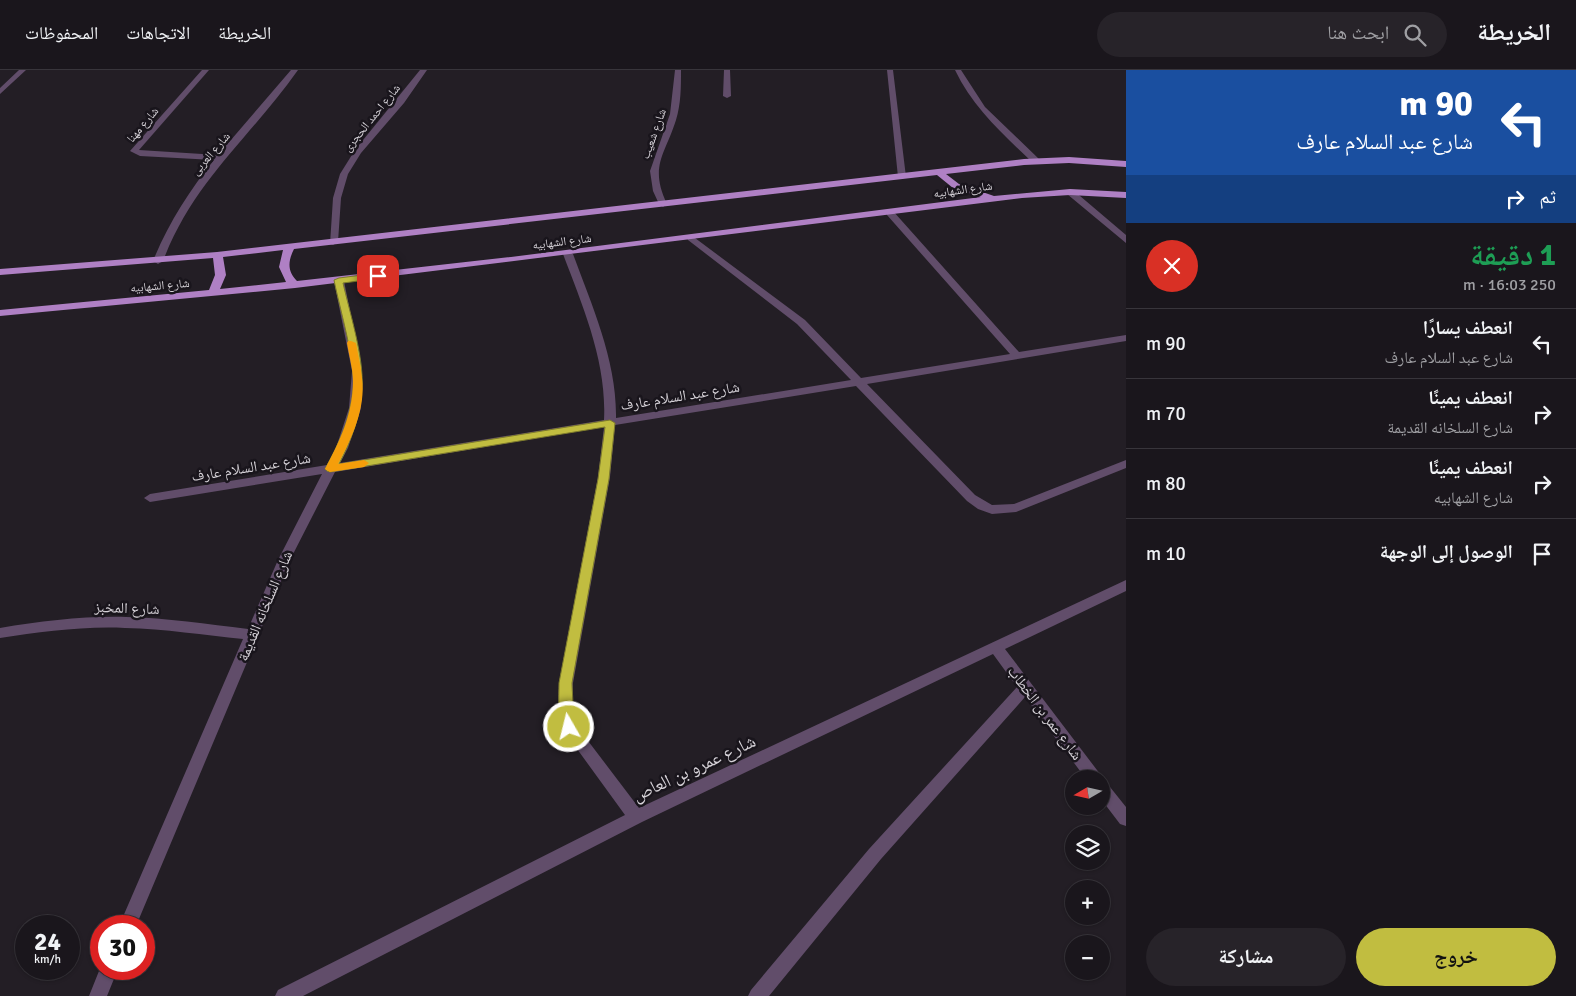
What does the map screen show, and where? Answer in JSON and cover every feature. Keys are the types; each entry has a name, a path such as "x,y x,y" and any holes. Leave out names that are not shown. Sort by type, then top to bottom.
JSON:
{"highway":[{"name":"شارع الشهابيه","path":"0,272 158,260 333,242 1036,161 1080,160 1126,164"},
{"path":"940,173 946,180 957,187 996,198"},
{"name":"شارع الشهابيه","path":"0,312 212,294 568,254 996,198 1070,192 1126,195"},
{"path":"292,246 287,253 283,266 288,280 295,285"},
{"path":"212,294 221,277 222,269 218,254"}],"street":[{"path":"0,92 23,70"},
{"name":"شارع مهنا","path":"206,70 134,151 140,154 221,158"},
{"name":"شارع العربى","path":"158,260 169,234 188,202 221,158 261,114 295,70"},
{"name":"شارع احمد الحجرى","path":"333,242 337,198 344,174 358,152 424,70"},
{"name":"شارع شعيب","path":"663,204 655,186 653,168 675,108 678,70"},
{"path":"727,70 727,96"},
{"path":"890,70 902,177"},
{"path":"958,70 969,92 984,112 1036,161"},
{"path":"1070,192 1126,240"},
{"path":"890,213 1017,356"},
{"path":"691,238 801,322 971,498 984,508 999,511 1016,508 1126,464"},
{"path":"568,254 587,306 603,359 610,397 610,423 603,479 566,683 565,708 569,727 636,817"},
{"name":"شارع السلخانه القديمة","path":"132,915 294,539 342,448 350,427 358,389 357,371 339,280"},
{"name":"شارع عبد السلام عارف","path":"150,498 1126,338"},
{"name":"شارع عمرو بن العاص","path":"284,996 636,817 1126,586"},
{"name":"شارع المخبز","path":"0,633 64,624 115,622 143,623 252,635"},
{"name":"شارع عمر بن الخطاب","path":"996,647 1088,770"},
{"path":"757,996 875,854 1025,688"},
{"path":"1110,799 1126,819"},
{"path":"98,996 105,980"}],"slow traffic":[{"path":"351,343 358,380 356,408 347,438 330,469 364,463"}],"route":[{"path":"378,276 339,280 357,371 358,389 356,408 347,438 330,469 610,423 603,479 566,683 565,708 569,727"}]}
